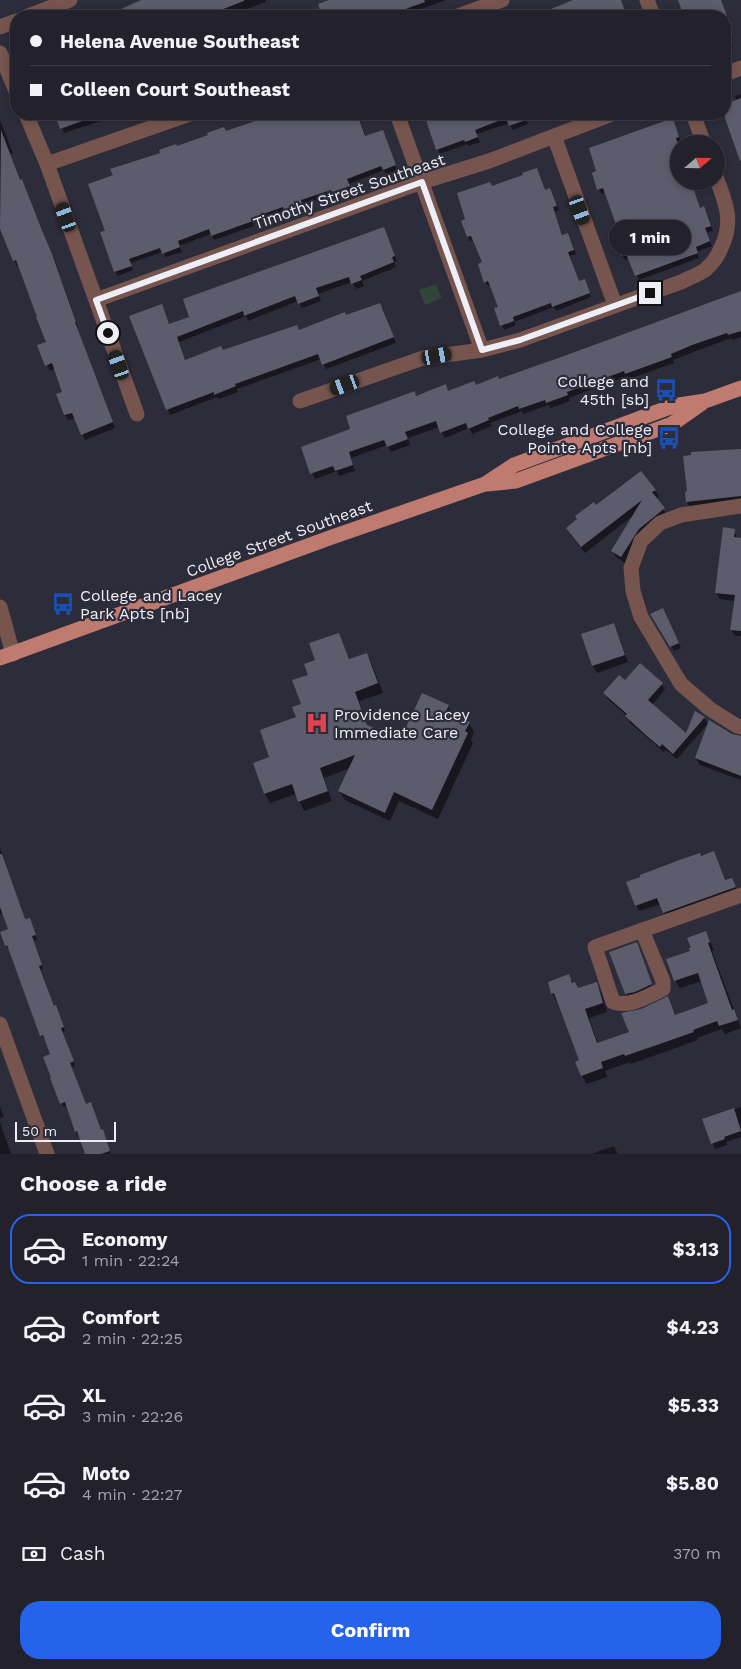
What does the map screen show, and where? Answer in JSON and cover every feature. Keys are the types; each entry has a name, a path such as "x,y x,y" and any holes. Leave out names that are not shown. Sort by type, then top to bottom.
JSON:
{"main road":[{"name":"College Street Southeast","path":"6,656 332,537 486,484 514,465 673,406 705,401 741,388"}],"street":[{"path":"44,10 70,0"},
{"path":"474,10 502,0"},
{"path":"0,53 10,77"},
{"path":"29,120 47,164 136,414"},
{"path":"47,164 173,120"},
{"path":"399,120 482,350"},
{"name":"Timothy Street Southeast","path":"96,300 422,182 489,161 596,120"},
{"path":"695,120 701,135"},
{"path":"554,136 615,305"},
{"path":"300,401 423,358 482,350 520,340 681,282 698,274 711,264 719,254 728,231 726,207 720,190"},
{"path":"741,506 681,515 660,523 641,540 631,568 633,591 641,617 682,684 710,709 741,727"},
{"path":"0,607 6,656"},
{"path":"642,930 663,981 663,989 630,1003 618,1004 613,1002 595,947 642,930 741,895"},
{"path":"0,1024 47,1154"}],"green space":[{"path":"436,284 442,298 425,305 419,290"}],"building":[{"path":"141,0 244,0 221,10 119,10"},
{"path":"329,0 424,0 425,2 403,10 320,10 318,4"},
{"path":"573,0 621,0 625,10 549,10"},
{"path":"678,0 721,0 725,10 682,10"},
{"path":"741,98 740,161 726,120 731,120 731,102"},
{"path":"57,120 85,120 60,129"},
{"path":"258,120 359,120 365,136 383,130 396,165 383,170 381,166 347,179 350,186 301,200 302,203 284,210 283,207 252,218 253,221 211,236 209,229 178,241 180,247 162,254 160,248 129,259 132,266 114,272 100,232 105,231 88,184 113,175 110,169 160,153 159,150 176,144 177,146 224,127 226,131"},
{"path":"426,120 501,120 475,130 478,137 436,150"},
{"path":"507,120 526,120 509,126"},
{"path":"667,120 674,120 678,135 670,135 670,190 694,190 700,208 704,206 711,226 705,228 710,241 696,247 698,253 635,276 626,254 621,256 615,238 620,236 603,188 597,190 592,173 596,171 589,148"},
{"path":"1,130 52,254 75,322 113,422 81,435 72,413 64,415 56,394 62,392 52,363 45,366 37,345 46,342 16,260 13,261 0,229"},
{"path":"537,168 545,190 550,188 557,206 553,207 562,235 568,233 574,250 568,252 579,281 585,279 590,293 552,307 551,303 513,317 514,321 500,326 494,308 498,307 488,281 484,283 478,264 482,262 471,236 467,237 461,221 465,219 457,193 490,182 492,186"},
{"path":"384,227 395,256 392,257 394,262 360,276 362,280 351,284 349,277 316,288 319,296 298,304 295,296 244,316 243,311 177,337 185,360 221,346 223,350 297,325 299,330 345,312 346,315 380,303 394,337 322,365 318,354 235,384 236,386 214,395 214,392 166,410 129,316 162,304 169,324 189,317 183,299"},
{"path":"741,291 741,331 728,335 727,333 692,345 671,354 672,357 625,374 624,371 567,392 568,395 546,403 545,400 519,409 518,406 488,418 489,420 468,429 466,423 440,433 436,421 405,432 408,439 387,447 384,440 349,452 353,465 335,471 333,466 310,474 301,447 350,429 346,416 415,391 416,396 446,384 448,391 474,381 476,385 498,376 499,379"},
{"path":"741,449 741,496 686,502 685,492 687,491 683,456 691,455 691,452"},
{"path":"641,471 656,490 652,492 665,508 639,529 621,557 611,551 642,500 581,547 566,528 577,519 575,516 594,502 596,505"},
{"path":"723,527 735,529 734,537 741,538 741,631 730,630 735,595 715,593"},
{"path":"663,608 679,643 670,647 650,614"},
{"path":"614,623 625,655 592,666 581,634"},
{"name":"Providence Lacey Immediate Care","path":"339,633 349,659 367,653 378,683 355,692 367,725 400,740 422,693 449,705 446,711 470,722 465,731 468,733 432,810 394,792 385,813 338,791 355,755 320,768 328,791 298,802 292,784 264,794 253,763 269,757 260,730 296,717 292,707 301,704 292,680 308,675 304,664 315,660 309,643"},
{"path":"640,663 663,683 648,700 686,733 695,711 705,717 673,754 662,744 660,747 647,736 625,716 627,714 603,693 619,675 625,680"},
{"path":"709,720 732,734 741,736 741,776 695,758"},
{"path":"714,851 725,880 732,878 736,887 663,913 657,898 635,906 626,882 682,859 700,853 701,856"},
{"path":"0,854 2,854 25,919 30,918 36,935 32,936 42,965 39,966 64,1027 61,1028 74,1061 70,1063 86,1104 91,1102 110,1151 101,1154 85,1154 65,1102 60,1104 50,1078 43,1057 50,1054 43,1035 40,1036 7,945 5,946 0,932 8,929 0,907"},
{"path":"706,931 710,942 708,943 732,1010 734,1009 738,1020 719,1026 717,1021 693,1030 694,1032 625,1056 624,1054 601,1062 603,1068 581,1076 575,1062 579,1060 554,993 551,994 548,982 569,974 572,983 575,982 578,988 597,982 603,1003 585,1009 597,1043 629,1032 621,1013 641,1009 668,996 675,1015 708,1003 698,973 674,981 666,959 690,951 689,948 691,948 687,938"},
{"path":"637,942 652,984 635,992 625,994 609,952"},
{"path":"734,1108 741,1131 711,1144 702,1119"}],"place":[{"name":"College and 45th [sb]","path":"666,390"},
{"name":"College and College Pointe Apts [nb]","path":"669,438"},
{"name":"College and Lacey Park Apts [nb]","path":"63,604"},
{"name":"Providence Lacey Immediate Care","path":"317,723"}],"route":[{"path":"108,333 96,300 422,182 482,350 520,340 650,293"}]}
